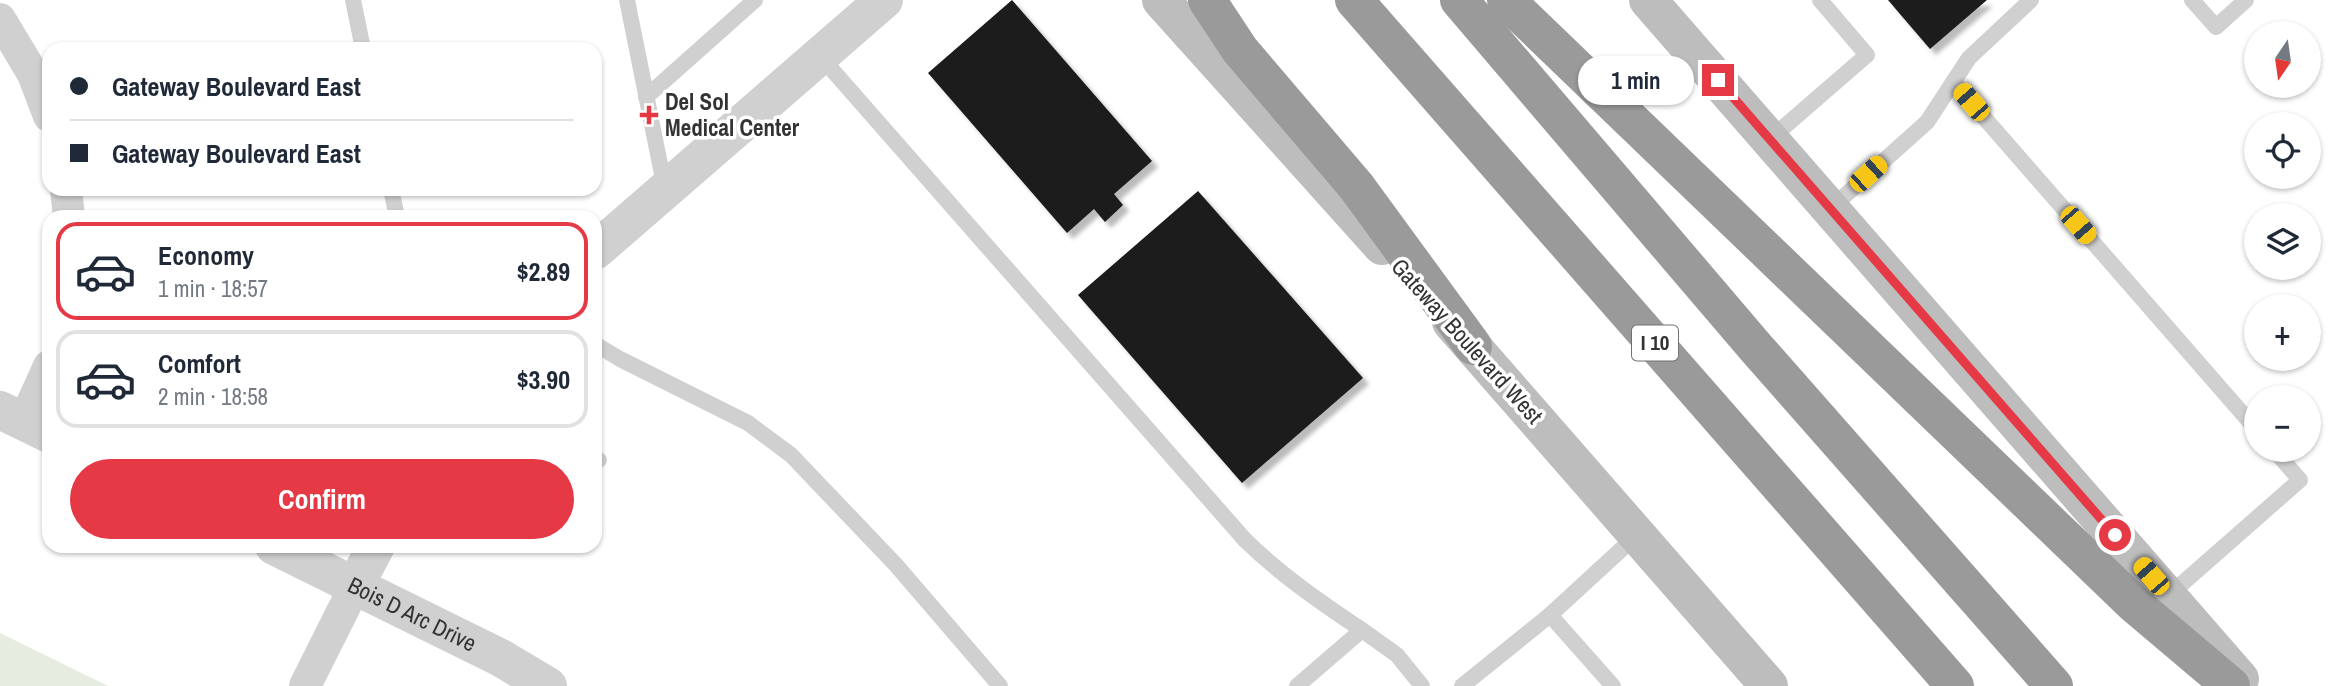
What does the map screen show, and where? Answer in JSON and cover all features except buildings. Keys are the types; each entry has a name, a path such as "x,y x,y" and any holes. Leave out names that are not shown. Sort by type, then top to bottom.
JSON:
{"highway":[{"path":"1207,0 1240,50 1356,186 1473,346"},
{"name":"I 10","path":"1354,0 1955,686"},
{"path":"1459,0 1757,349 2054,686"},
{"path":"1506,0 2134,604 2231,686"}],"main road":[{"name":"Gateway Boulevard West","path":"1161,0 1473,346 1769,686"},
{"path":"1648,0 2246,686"}],"street":[{"path":"602,245 884,0"},
{"path":"3,31 33,74 42,98"},
{"path":"24,422 42,382"},
{"name":"Bois D Arc Drive","path":"288,553 501,659 548,686"},
{"path":"305,686 372,553"}],"lane":[{"path":"353,0 362,42"},
{"path":"627,0 665,189"},
{"path":"646,97 755,0"},
{"path":"1770,139 1867,55 1820,0"},
{"path":"1831,208 1927,122 1969,58 2031,0"},
{"path":"2192,0 2216,27 2246,0"},
{"path":"820,56 1245,540 1273,568 1397,655 1422,686"},
{"path":"1953,82 2244,415"},
{"path":"602,348 748,422 791,455 896,565 1000,686"},
{"path":"2168,596 2300,480 2284,462"},
{"path":"1462,686 1550,615 1637,535"},
{"path":"1550,615 1613,686"},
{"path":"1297,686 1362,630"}],"shaded area":[{"path":"0,633 108,686 0,686"}],"place":[{"name":"Del Sol Medical Center","path":"649,115"}],"route":[{"path":"1718,80 2115,535"}]}
